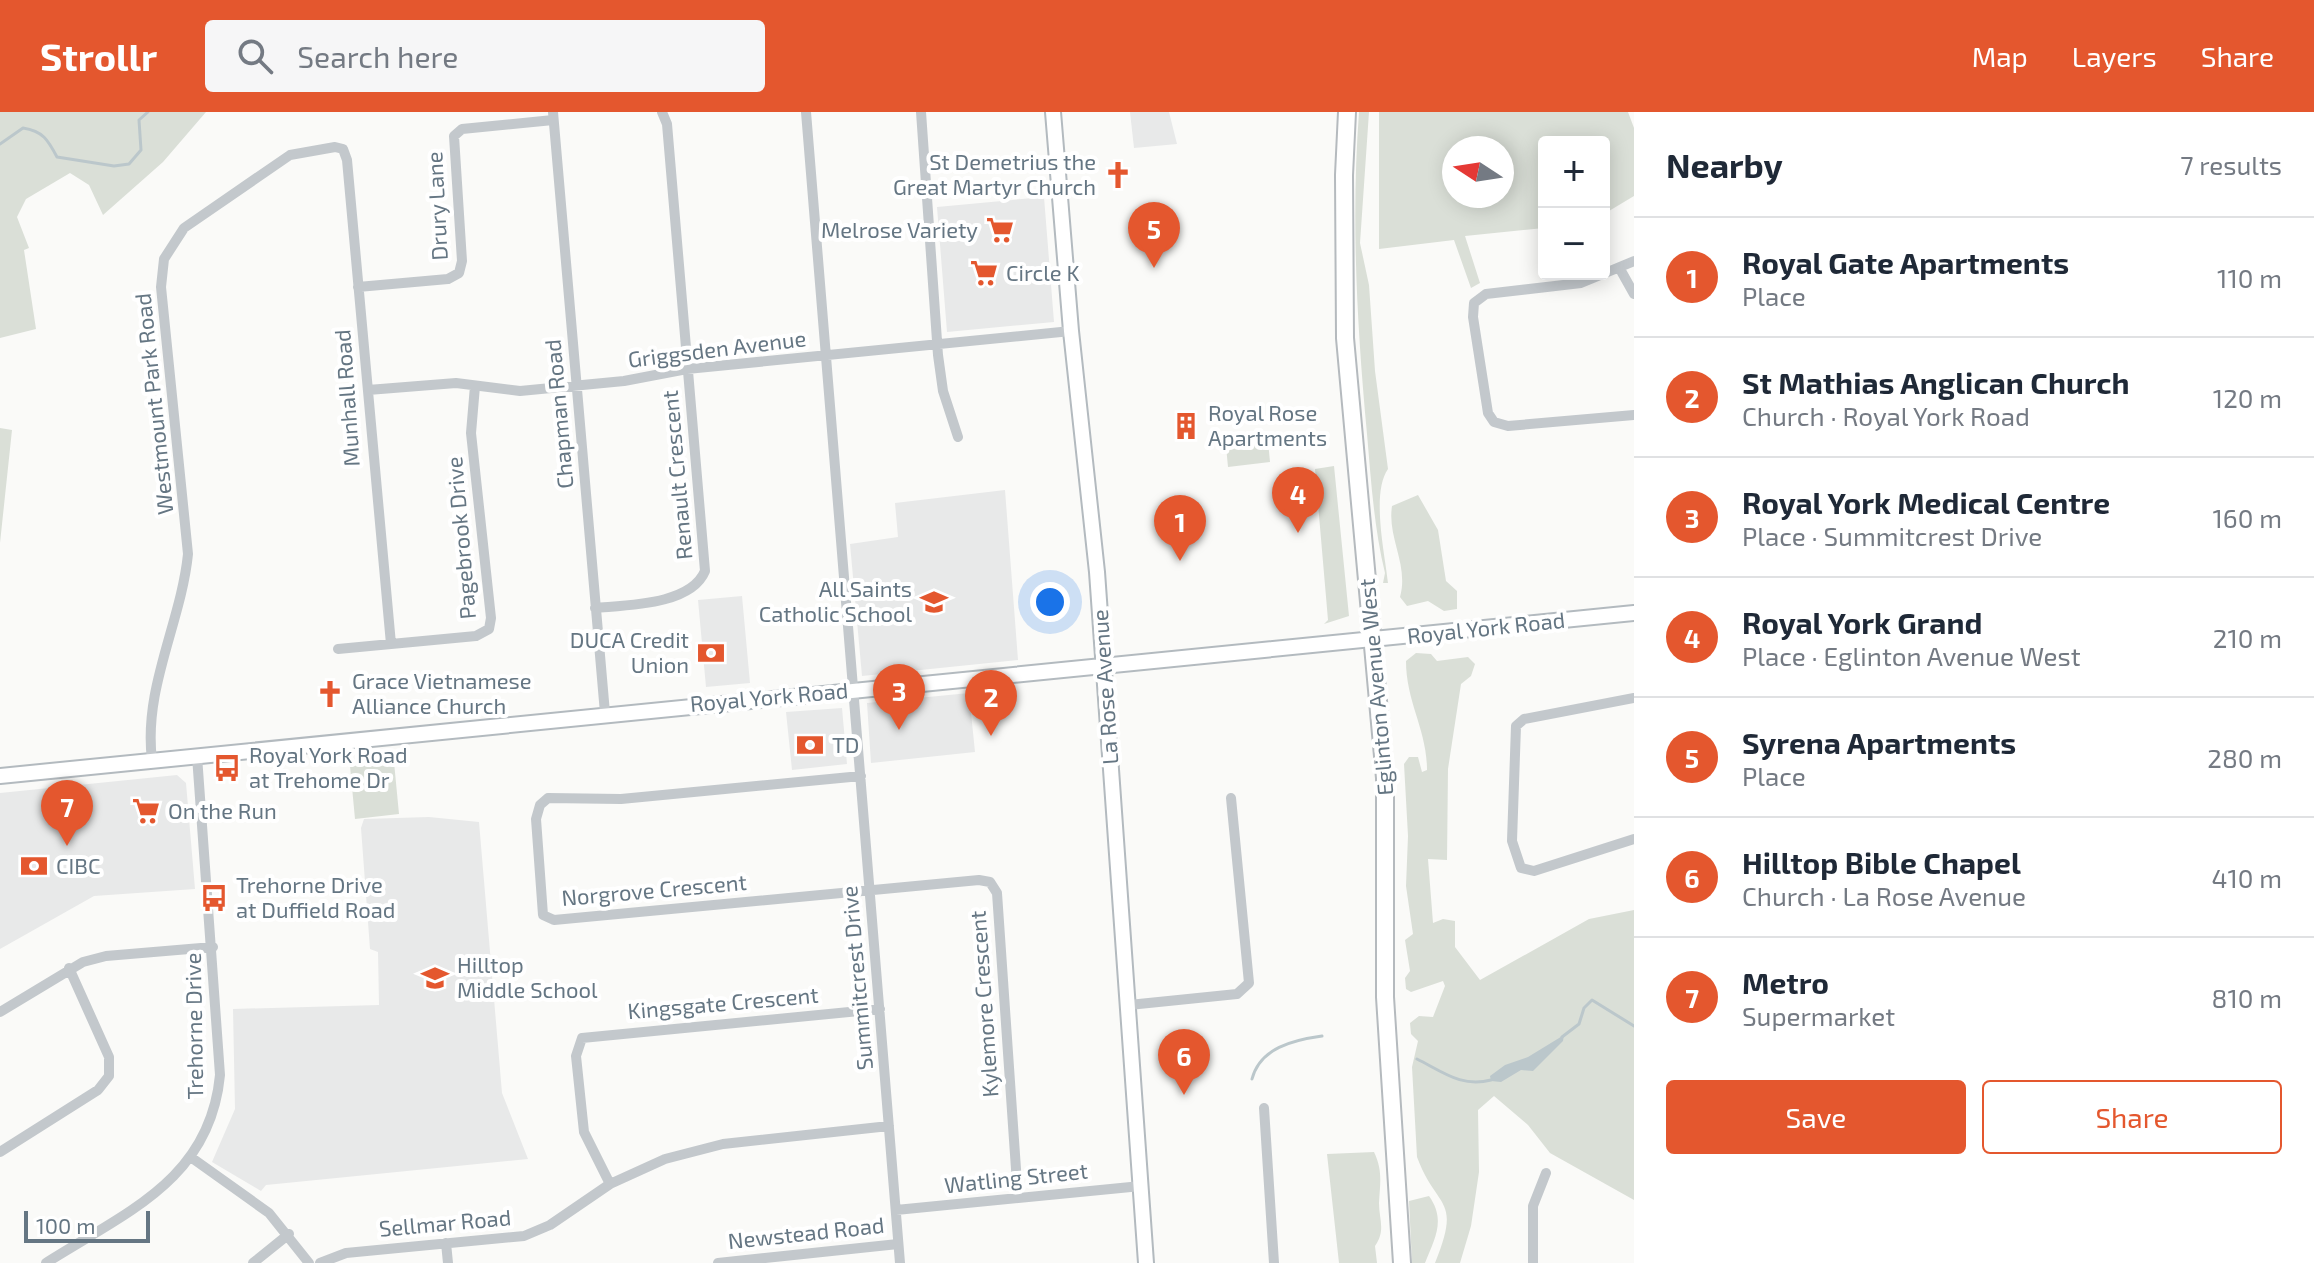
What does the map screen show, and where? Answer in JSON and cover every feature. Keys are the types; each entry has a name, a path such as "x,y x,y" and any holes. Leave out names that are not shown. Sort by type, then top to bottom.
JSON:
{"main road":[{"name":"La Rose Avenue","path":"1053,112 1071,331 1091,507 1146,1263"},
{"name":"Eglinton Avenue West","path":"1347,112 1343,190 1345,338 1385,778 1385,997 1402,1263"},
{"name":"Royal York Road","path":"0,776 605,713 1634,613"}],"street":[{"name":"Renault Crescent","path":"595,608 661,601 697,582 705,571 698,460 687,369 667,124 662,112"},
{"path":"806,112 854,689"},
{"path":"921,112 937,345 943,391 958,437"},
{"name":"Drury Lane","path":"358,287 448,279 459,273 462,261 454,136 462,129 553,116"},
{"name":"Chapman Road","path":"553,116 605,713"},
{"name":"Westmount Park Road","path":"152,760 150,743 159,671 183,590 188,554 161,287 164,259 184,228 290,155 335,147 343,149"},
{"name":"Munhall Road","path":"343,149 391,644"},
{"path":"1634,261 1581,283 1486,294 1474,303 1473,317 1488,413 1494,422 1508,426 1634,415"},
{"path":"1620,269 1634,294"},
{"name":"Griggsden Avenue","path":"368,390 456,383 505,392 576,386 687,369 1071,331"},
{"name":"Pagebrook Drive","path":"338,649 476,636 489,629 491,618 471,433 475,386"},
{"name":"Summitcrest Drive","path":"854,689 900,1263"},
{"path":"1634,698 1524,719 1516,726 1512,841 1521,868 1534,871 1634,839"},
{"name":"Trehorne Drive","path":"46,1263 146,1200 192,1158 217,1107 220,1075 213,947 197,756"},
{"name":"Norgrove Crescent","path":"861,776 621,799 548,798 536,814 542,910 545,918 554,920 870,890"},
{"path":"1129,1005 1237,994 1249,983 1231,798"},
{"name":"Kylemore Crescent","path":"870,890 979,880 995,887 1018,1198"},
{"path":"0,1012 69,968 106,956 213,947"},
{"path":"0,1152 98,1090 109,1076 109,1057 69,968"},
{"name":"Kingsgate Crescent","path":"610,1184 584,1132 576,1056 582,1038 880,1009"},
{"path":"1264,1108 1274,1263"},
{"name":"Sellmar Road","path":"320,1263 346,1253 532,1234 610,1184 665,1159 723,1144 889,1126"},
{"path":"192,1158 269,1213 289,1234 309,1263"},
{"path":"1533,1263 1533,1206 1546,1173"},
{"name":"Watling Street","path":"896,1210 1141,1186"},
{"path":"253,1263 289,1234"},
{"path":"446,1243 448,1263"},
{"name":"Newstead Road","path":"718,1263 898,1244"}],"shaded area":[{"path":"0,112 206,112 163,162 103,215 89,185 70,173 26,199 17,217 29,248 24,250 36,329 0,338"},
{"path":"1130,112 1169,112 1177,144 1134,148"},
{"path":"1359,112 1369,112 1360,243 1369,285 1375,371 1388,469 1380,493 1380,508 1388,583 1383,583 1385,573 1373,504 1360,354 1355,233"},
{"path":"1379,112 1628,112 1634,128 1634,196 1610,210 1610,136 1538,136 1538,229 1465,236 1480,283 1471,288 1454,240 1379,249"},
{"path":"1044,197 1054,322 947,332 937,207"},
{"path":"0,428 12,430 0,543"},
{"path":"1268,441 1270,462 1228,467 1226,446"},
{"path":"1334,466 1349,616 1324,624 1328,620 1315,469"},
{"name":"All Saints Catholic School","path":"1005,490 1018,660 862,676 850,544 898,537 895,503"},
{"path":"1418,495 1438,530 1446,581 1457,591 1457,609 1444,611 1428,601 1407,606 1400,597 1402,574 1392,529 1392,506"},
{"path":"742,596 750,683 706,687 698,600"},
{"path":"1416,653 1431,654 1437,661 1468,657 1475,664 1471,676 1461,684 1448,769 1447,860 1428,859 1433,923 1443,919 1455,921 1455,947 1480,980 1589,919 1634,910 1634,1200 1550,1153 1528,1125 1494,1096 1478,1110 1479,1172 1471,1226 1460,1263 1435,1263 1443,1241 1446,1214 1417,1157 1412,1067 1418,1041 1411,1034 1410,1023 1419,1016 1433,1017 1445,986 1443,981 1411,992 1406,989 1405,978 1410,971 1405,940 1413,934 1406,886 1408,836 1404,764 1409,757 1418,757 1422,772 1427,770 1424,742 1407,676 1406,661"},
{"path":"969,693 975,752 871,763 867,703"},
{"path":"842,708 847,764 792,770 786,712"},
{"path":"394,762 399,814 355,819 350,766"},
{"path":"177,775 186,783 195,889 94,896 0,949 0,793"},
{"name":"Hilltop Middle School","path":"429,817 479,822 502,1093 528,1159 266,1185 261,1191 212,1162 235,1109 233,1009 379,1005 378,952 370,949 361,828 364,819"},
{"path":"1564,1035 1563,1041 1533,1071 1521,1070 1501,1082 1491,1081 1490,1076 1505,1065 1528,1057"},
{"path":"1374,1152 1380,1177 1381,1230 1375,1246 1377,1263 1339,1263 1327,1154"},
{"path":"1429,1196 1437,1213 1435,1237 1425,1263 1412,1263 1409,1201"}],"waterway":[{"path":"0,144 23,128 44,137 57,157 114,166 129,164 141,150 139,120 148,112"},
{"path":"1562,1037 1579,1024 1584,1008 1592,1000 1634,1026"},
{"path":"1252,1079 1262,1060 1279,1047 1322,1036"},
{"path":"1417,1059 1462,1080 1491,1080"}],"place":[{"name":"St Demetrius the Great Martyr Church","path":"1118,175"},
{"name":"Melrose Variety","path":"1000,230"},
{"name":"Syrena Apartments","path":"1154,268"},
{"name":"Circle K","path":"984,273"},
{"name":"Royal Rose Apartments","path":"1186,426"},
{"name":"Royal York Grand","path":"1298,533"},
{"name":"Royal Gate Apartments","path":"1180,561"},
{"name":"All Saints Catholic School","path":"934,602"},
{"name":"DUCA Credit Union","path":"711,653"},
{"name":"Grace Vietnamese Alliance Church","path":"330,694"},
{"name":"Royal York Medical Centre","path":"899,730"},
{"name":"St Mathias Anglican Church","path":"991,736"},
{"name":"TD","path":"810,745"},
{"name":"Royal York Road at Trehome Dr","path":"227,768"},
{"name":"On the Run","path":"146,811"},
{"name":"Metro","path":"67,846"},
{"name":"CIBC","path":"34,866"},
{"name":"Trehorne Drive at Duffield Road","path":"214,898"},
{"name":"Hilltop Middle School","path":"435,978"},
{"name":"Hilltop Bible Chapel","path":"1184,1095"}]}
